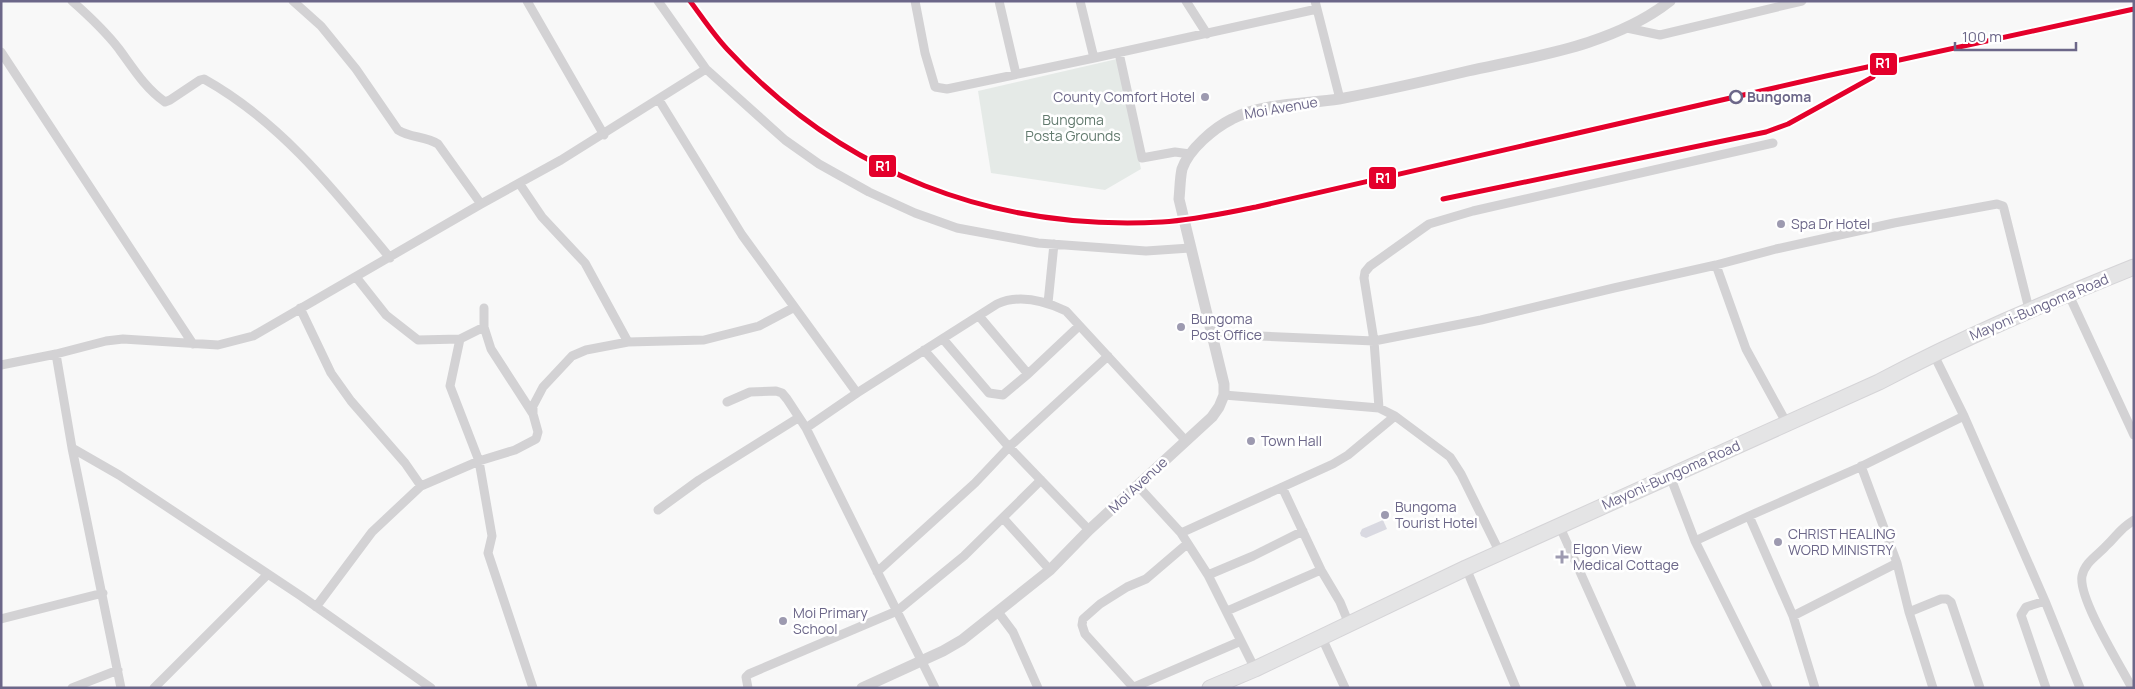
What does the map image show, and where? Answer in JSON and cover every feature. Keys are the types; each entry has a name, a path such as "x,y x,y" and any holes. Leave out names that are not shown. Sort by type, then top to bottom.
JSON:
{"main road":[{"name":"Mayoni-Bungoma Road","path":"1210,688 1322,638 1559,525 1879,382 1933,353 2029,309 2134,267"}],"street":[{"path":"72,1 93,20 118,48 141,79 165,102 204,79 274,127 318,172 390,258"},
{"path":"293,1 321,26 356,69 398,130 404,134 432,140 438,144 481,204"},
{"path":"527,1 604,135"},
{"path":"658,1 706,69 785,140 819,164 869,192 915,213 957,228 992,236 1054,244 1146,251 1190,248"},
{"path":"915,1 925,53 935,87 947,89 1207,34 1316,5 1340,99"},
{"path":"999,1 1016,74"},
{"path":"1080,1 1094,58"},
{"path":"1186,1 1207,34"},
{"name":"Moi Avenue","path":"862,688 922,661 962,640 998,612 1050,570 1089,530 1212,417 1219,408 1224,394 1224,384 1179,199 1182,169 1190,154 1218,128 1231,119 1249,112 1340,99 1526,58 1597,40 1627,28 1670,1"},
{"path":"1627,28 1660,35 1802,1"},
{"path":"1,52 193,344"},
{"path":"1119,53 1142,158 1175,152 1190,154"},
{"path":"1,365 115,340 218,345 254,336 604,135 706,69"},
{"path":"659,100 742,236 857,393"},
{"path":"1379,408 1374,341 1365,286 1365,272 1370,266 1429,224 1473,211 1773,143"},
{"path":"519,183 542,216 585,263 628,342"},
{"path":"1211,334 1374,341 1482,320 1785,247 1894,223 1997,204 2002,206 2004,210 2029,309"},
{"path":"1048,303 1054,244"},
{"path":"1716,265 1746,349 1786,422"},
{"path":"356,277 386,315 418,340 460,340 484,327"},
{"path":"2068,293 2134,436"},
{"path":"806,428 857,393 997,304 1014,298 1048,303 1066,311 1186,440"},
{"path":"300,308 331,372 351,401 405,463 421,486"},
{"path":"484,308 484,327 492,349 533,414"},
{"path":"316,607 372,532 421,486 479,461 515,450 536,439 538,432 533,414 533,406 543,387 572,356 586,350 628,342 704,340 759,326 793,308"},
{"path":"979,316 1028,374"},
{"path":"943,338 989,393 1003,395 1079,326"},
{"path":"460,340 450,386 479,461 492,536 488,553 533,688"},
{"path":"924,350 1009,446 1089,530"},
{"path":"1933,353 1964,416 2045,601 2080,688"},
{"path":"56,354 72,448 121,688"},
{"path":"877,572 975,483 1009,446 1108,356"},
{"path":"728,402 750,392 776,391 787,399 806,428 935,688"},
{"path":"1224,394 1379,408 1395,416 1450,457 1461,474 1500,553"},
{"path":"1181,533 1340,459 1395,416"},
{"path":"1695,541 1861,466 1964,416"},
{"path":"658,510 700,480 798,418"},
{"path":"72,448 119,475 268,574 431,688"},
{"path":"1861,466 1898,563 1909,612 1933,688"},
{"path":"1670,476 1695,541 1768,688"},
{"path":"748,688 746,677 750,674 897,611 950,568 1041,480"},
{"path":"1137,485 1181,533 1208,575 1255,669"},
{"path":"1282,487 1321,570 1340,602 1349,624"},
{"path":"1749,516 1793,616 1815,688"},
{"path":"1003,518 1050,570"},
{"path":"2132,688 2092,612 2082,586 2082,576 2090,561 2109,544 2120,528 2134,520"},
{"path":"1559,525 1632,688"},
{"path":"1208,575 1254,556 1303,531"},
{"path":"1187,544 1146,579 1116,593 1100,604 1084,619 1082,625 1085,634 1133,687 1241,642"},
{"path":"1793,616 1898,563"},
{"path":"1466,568 1516,688"},
{"path":"1227,611 1321,570"},
{"path":"154,688 268,574"},
{"path":"1,619 103,593"},
{"path":"1909,612 1941,599 1947,599 1951,602 1980,688"},
{"path":"2045,601 2026,607 2021,615 2046,688"},
{"path":"998,612 1013,632 1038,688"},
{"path":"1322,638 1344,688"},
{"path":"72,688 118,670"}],"green space":[{"name":"Bungoma Posta Grounds","path":"1117,59 1141,169 1105,190 991,173 978,91"}],"shaded area":[{"path":"1383,520 1387,529 1366,538 1361,536 1362,529"}],"transit line":[{"name":"R1","path":"690,1 727,49 772,93 820,130 871,161 925,186 981,204 1039,216 1100,222 1174,221 1256,207 1826,76 2134,9"},
{"name":"R1","path":"1443,199 1766,132 1788,124 1873,77"}],"place":[{"name":"County Comfort Hotel","path":"1205,97"},
{"name":"Bungoma","path":"1736,97"},
{"name":"Spa Dr Hotel","path":"1781,224"},
{"name":"Bungoma Post Office","path":"1181,327"},
{"name":"Town Hall","path":"1251,441"},
{"name":"Bungoma Tourist Hotel","path":"1385,515"},
{"name":"CHRIST HEALING WORD MINISTRY","path":"1778,542"},
{"name":"Elgon View Medical Cottage","path":"1562,557"},
{"name":"Moi Primary School","path":"783,621"}]}
